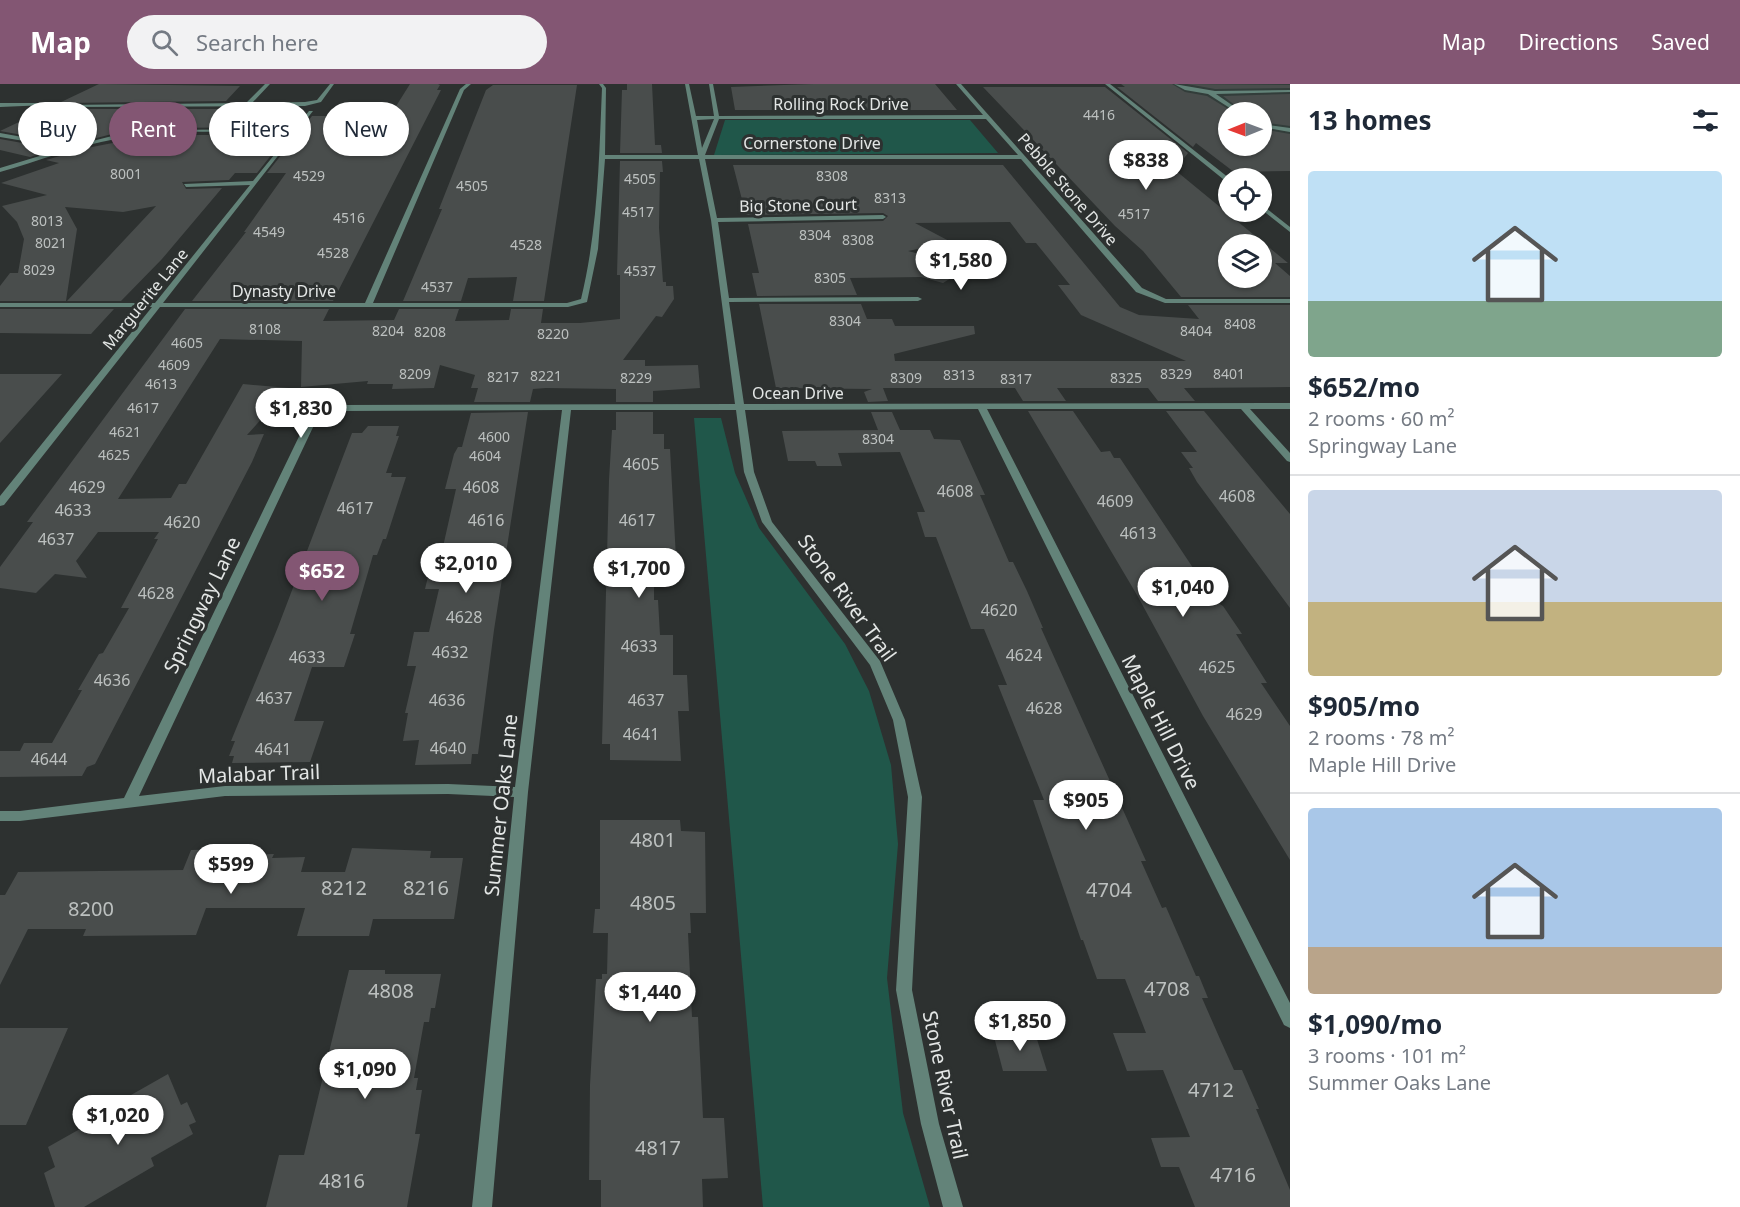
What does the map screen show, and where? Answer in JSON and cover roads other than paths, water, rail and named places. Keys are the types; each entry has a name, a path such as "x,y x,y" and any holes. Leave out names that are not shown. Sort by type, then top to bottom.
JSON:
{"street":[{"path":"250,102 268,84"},
{"path":"311,102 319,101 332,84"},
{"path":"368,305 462,89 469,84"},
{"name":"Stone River Trail","path":"687,84 714,220 749,472 767,522 876,664 899,720 915,796 904,990 930,1124 953,1207"},
{"path":"701,157 717,118 711,84"},
{"name":"Pebble Stone Drive","path":"958,84 1138,290 1165,301 1290,301"},
{"path":"1107,84 1218,173"},
{"path":"1176,84 1191,90 1209,92 1290,91"},
{"path":"601,157 603,86"},
{"path":"1209,92 1224,102"},
{"path":"97,105 209,104"},
{"path":"0,105 18,105"},
{"name":"Rolling Rock Drive","path":"694,118 988,117"},
{"path":"1272,127 1290,130"},
{"path":"97,142 161,132 209,132"},
{"path":"0,135 18,138"},
{"path":"0,170 44,156"},
{"name":"Marguerite Lane","path":"0,503 276,156"},
{"name":"Cornerstone Drive","path":"601,157 1022,157"},
{"name":"Dynasty Drive","path":"0,305 568,304 584,300 590,280 601,157"},
{"path":"186,185 255,183"},
{"path":"1272,215 1290,230"},
{"name":"Big Stone Court","path":"714,220 882,218"},
{"path":"726,300 918,299"},
{"path":"1243,406 1290,459"},
{"name":"Ocean Drive","path":"311,422 319,415 341,408 1290,406"},
{"name":"Maple Hill Drive","path":"982,408 1290,1020"},
{"name":"Summer Oaks Lane","path":"482,1207 521,792 567,409"},
{"name":"Springway Lane","path":"128,804 311,422"},
{"name":"Malabar Trail","path":"0,816 20,816 128,804 225,791 448,789 521,792"}]}
